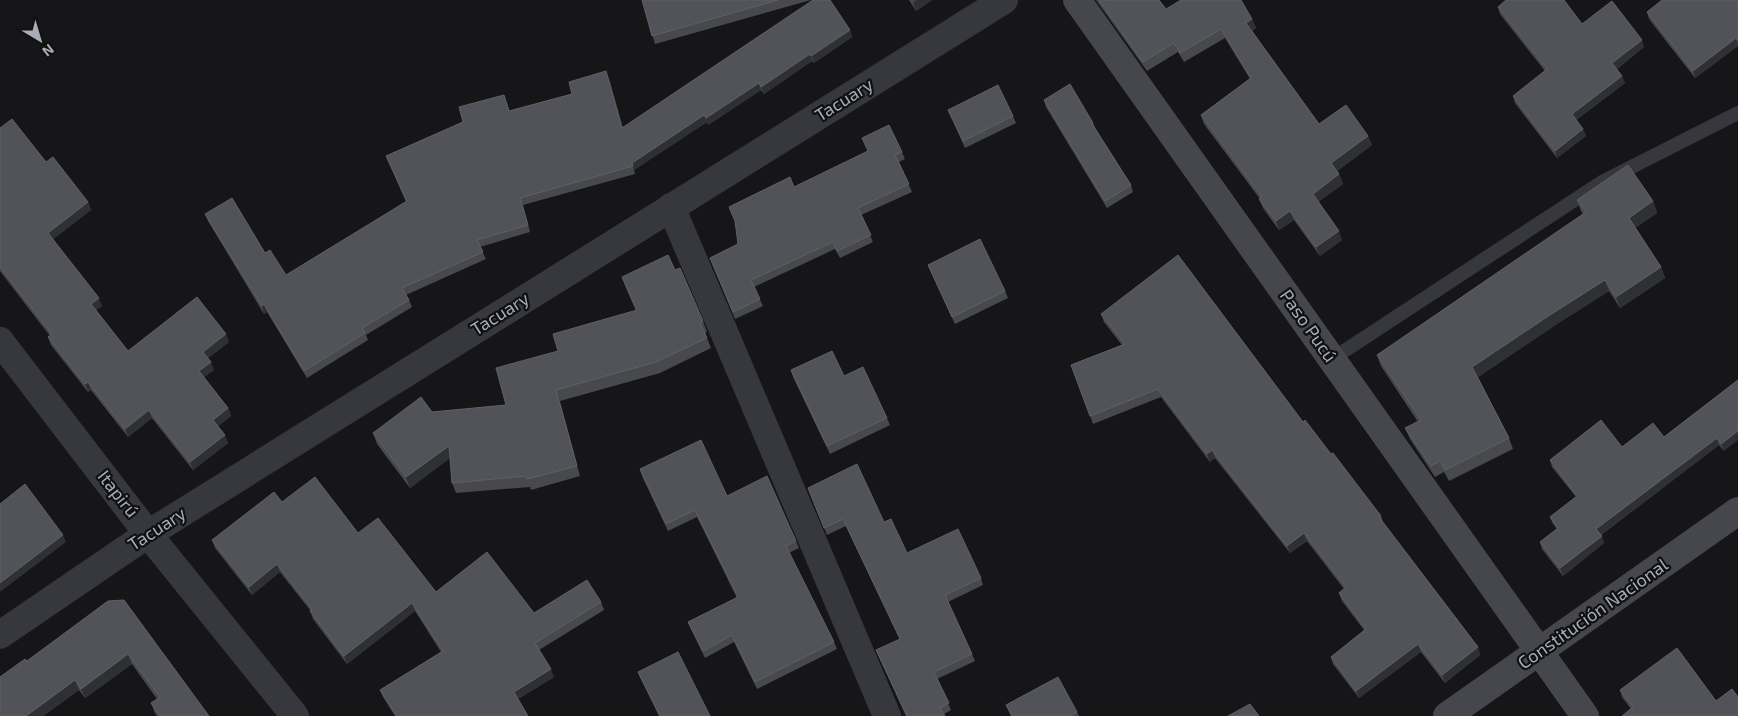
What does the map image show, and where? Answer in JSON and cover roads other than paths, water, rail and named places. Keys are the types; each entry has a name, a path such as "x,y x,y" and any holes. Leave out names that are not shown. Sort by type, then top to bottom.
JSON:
{"main road":[{"name":"Paso Pucú","path":"1077,0 1585,716"},
{"name":"Constitución Nacional","path":"1447,716 1738,512"}],"street":[{"name":"Tacuary","path":"0,635 148,534 1004,0"},
{"path":"671,207 887,716"},
{"name":"Itapirú","path":"0,341 148,534 295,716"}],"lane":[{"path":"1332,359 1602,182 1738,113"}]}
